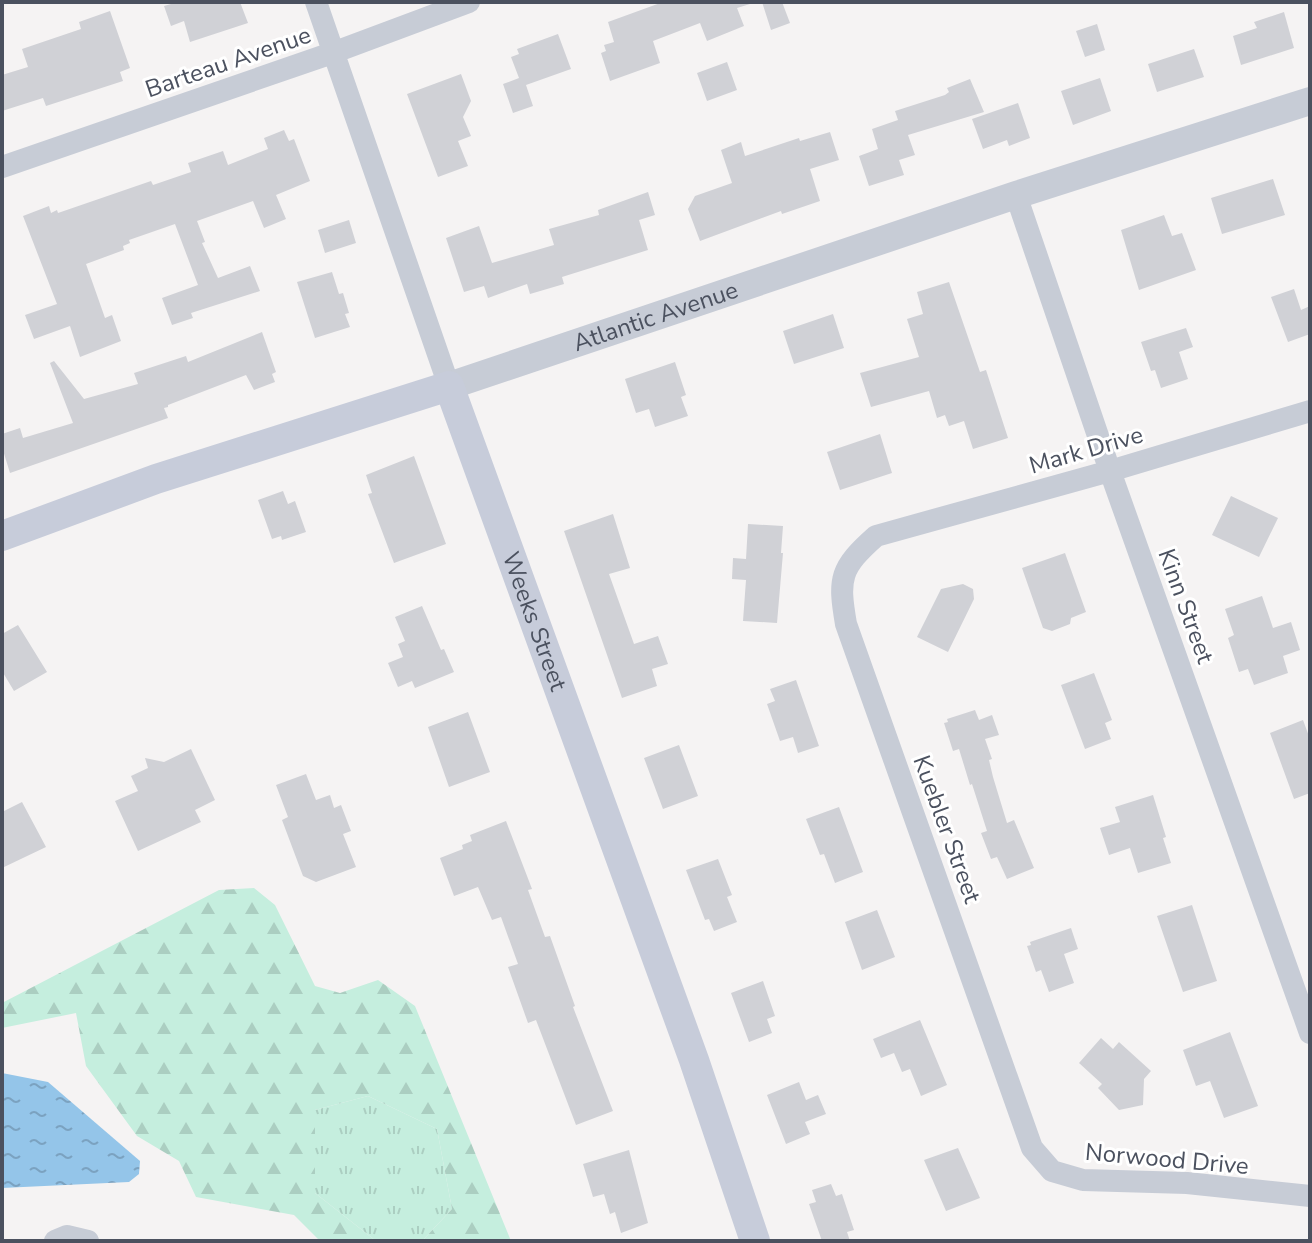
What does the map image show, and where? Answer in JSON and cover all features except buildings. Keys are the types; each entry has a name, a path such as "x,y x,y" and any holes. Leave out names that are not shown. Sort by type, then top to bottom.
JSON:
{"main road":[{"name":"Atlantic Avenue","path":"2,536 156,479 449,386"},
{"name":"Weeks Street","path":"449,386 694,1060 755,1241"}],"street":[{"name":"Weeks Street","path":"316,2 449,386"},
{"name":"Barteau Avenue","path":"2,167 335,52 469,2"},
{"name":"Atlantic Avenue","path":"449,386 1016,195 1310,101"},
{"name":"Kinn Street","path":"1016,195 1110,471 1310,1033"},
{"name":"Mark Drive","path":"876,536 1310,411"},
{"name":"Kuebler Street","path":"876,536 852,558 840,589 846,624 1032,1148"},
{"name":"Norwood Drive","path":"1032,1148 1052,1171 1083,1180 1187,1183 1310,1196"},
{"path":"55,1241 67,1236 88,1241"}],"green space":[{"path":"254,888 275,905 315,986 340,993 378,980 415,1006 511,1241 422,1241 452,1209 437,1129 368,1096 315,1110 315,1193 376,1241 320,1241 294,1215 196,1197 179,1161 137,1136 86,1066 76,1013 2,1028 2,1003 219,890"},
{"path":"368,1096 437,1129 452,1209 422,1241 376,1241 315,1193 315,1110"}],"water":[{"path":"2,1073 48,1082 140,1161 139,1174 129,1182 2,1188"}]}
